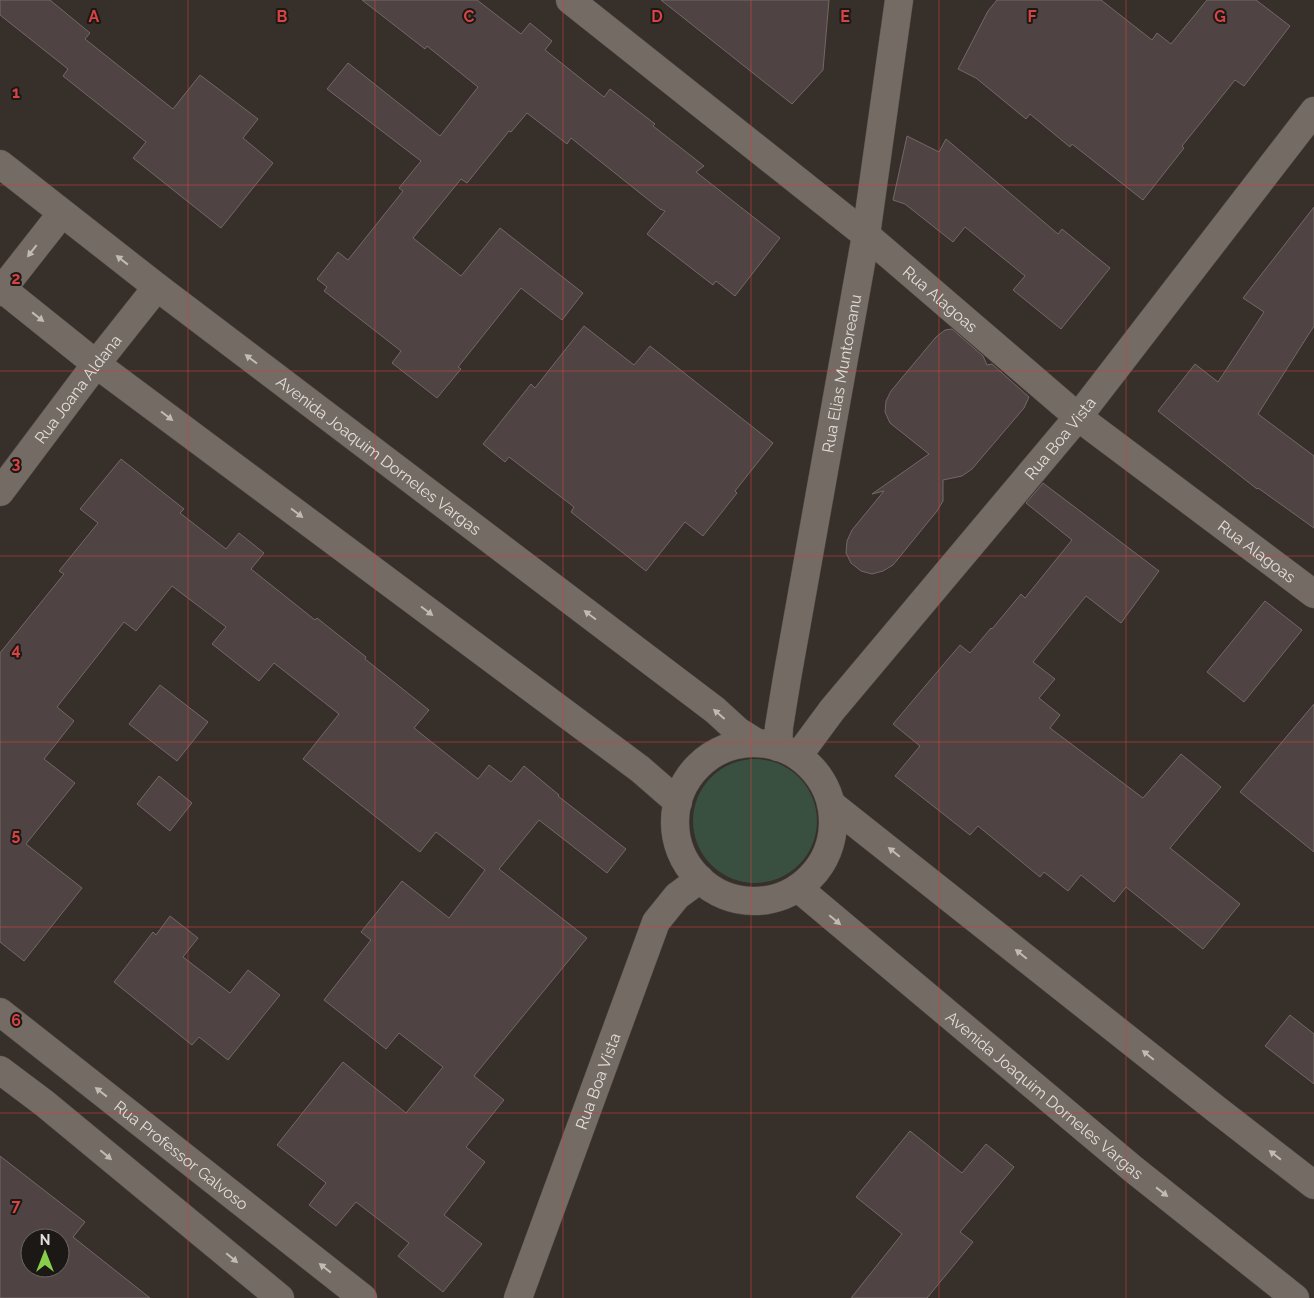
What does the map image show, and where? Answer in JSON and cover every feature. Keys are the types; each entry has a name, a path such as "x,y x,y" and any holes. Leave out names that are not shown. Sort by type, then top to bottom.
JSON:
{"street":[{"name":"Rua Alagoas","path":"570,0 866,235 1078,416 1314,594"},
{"name":"Rua Elias Muntoreanu","path":"778,749 779,727 787,678 866,235 899,0"},
{"name":"Rua Boa Vista","path":"778,749 832,710 1078,416 1314,111"},
{"name":"Avenida Joaquim Dorneles Vargas","path":"0,164 157,287 715,710 738,731 778,749"},
{"path":"62,213 1,289 96,364 640,769 678,802"},
{"name":"Rua Joana Aldana","path":"0,492 96,364 157,287"},
{"path":"736,745 778,749 814,770 825,786 831,804 834,823 831,842 824,860 813,875 798,888 779,897 758,900 737,899 718,892 700,880 687,863 678,844 675,823 678,802 686,782 699,766 716,753 736,745"},
{"path":"831,804 1314,1185"},
{"name":"Rua Boa Vista","path":"518,1298 656,922 677,896 700,880"},
{"name":"Avenida Joaquim Dorneles Vargas","path":"798,888 1132,1169 1295,1298"},
{"name":"Rua Professor Galvoso","path":"0,1012 363,1298"},
{"path":"0,1070 44,1103 280,1298"},
{"path":"44,1103 73,1070"}],"green space":[{"path":"755,759 779,763 799,777 813,797 817,821 813,845 799,865 779,879 755,883 731,879 711,865 697,845 693,821 697,797 711,777 731,763"}],"building":[{"path":"0,0 50,0 90,33 85,39 173,109 200,75 258,119 243,138 273,163 221,228 133,158 146,142 63,76 68,69 0,15"},
{"path":"362,0 477,0 521,34 530,23 552,41 545,50 604,97 610,89 655,124 653,126 704,166 696,172 780,238 735,296 716,281 713,285 647,234 665,211 571,138 567,144 527,113 511,132 509,131 467,183 461,179 413,238 461,276 500,228 583,293 562,320 521,288 458,367 461,369 437,398 392,363 401,351 324,291 327,287 317,279 338,252 348,260 403,191 399,188 421,161 327,89 348,63 440,136 478,87 427,46 425,49"},
{"path":"661,0 829,0 823,70 792,104"},
{"path":"997,0 1101,0 1152,40 1157,33 1171,44 1207,0 1256,0 1290,26 1244,86 1235,80 1182,146 1184,148 1143,200 1072,144 1070,147 1030,114 1026,119 976,78 958,69 988,11"},
{"path":"907,136 939,152 946,139 1058,234 1062,229 1110,268 1061,329 1013,290 1025,276 965,227 953,242 905,204 893,200"},
{"path":"1314,207 1314,326 1258,414 1314,456 1314,528 1257,489 1158,411 1195,364 1218,382 1264,312 1243,298"},
{"path":"584,326 634,365 650,346 773,443 703,536 685,522 646,571 571,512 574,507 509,457 505,462 483,444 531,384 535,388"},
{"path":"952,329 983,356 987,365 992,364 1029,397 1024,408 972,469 962,476 943,480 943,501 893,565 883,571 872,574 861,571 851,563 846,553 847,541 852,530 884,491 872,494 929,454 890,423 885,412 886,401 891,391 936,337 945,330"},
{"path":"121,459 184,509 180,513 226,549 239,533 264,553 251,569 315,620 317,618 429,710 414,728 478,779 489,765 511,782 524,766 558,796 626,849 607,873 539,820 499,869 587,938 474,1076 504,1100 466,1147 485,1162 444,1215 482,1244 443,1292 398,1256 409,1243 356,1202 336,1226 309,1205 326,1183 277,1145 343,1062 406,1113 443,1067 399,1033 386,1049 324,1000 371,940 361,932 402,881 449,918 485,870 436,832 420,852 303,759 339,714 274,663 259,681 212,644 226,627 172,586 136,631 124,622 57,707 74,721 44,759 75,783 26,844 82,888 24,961 0,942 0,653 64,574 59,571 98,523 80,509"},
{"path":"1043,483 1159,571 1121,623 1086,596 1033,662 1055,679 1039,698 1060,715 1050,728 1143,798 1181,754 1221,787 1170,848 1240,904 1203,949 1126,887 1114,902 1081,875 1068,891 1044,872 1040,877 978,826 970,835 895,776 920,746 893,724 960,645 970,653 1021,594 1025,598 1072,540 1026,503"},
{"path":"1265,601 1302,630 1244,702 1207,672"},
{"path":"160,685 208,722 177,761 129,724"},
{"path":"1314,704 1314,852 1240,792"},
{"path":"159,776 192,803 170,831 137,804"},
{"path":"170,916 198,938 183,957 230,993 248,970 280,995 228,1060 199,1037 192,1045 114,982 153,932 156,935"},
{"path":"1290,1015 1314,1034 1314,1084 1265,1046"},
{"path":"910,1131 962,1173 986,1144 1014,1167 960,1232 973,1242 927,1298 851,1298 902,1234 856,1197"},
{"path":"0,1156 85,1222 73,1237 150,1298 0,1298"}]}
